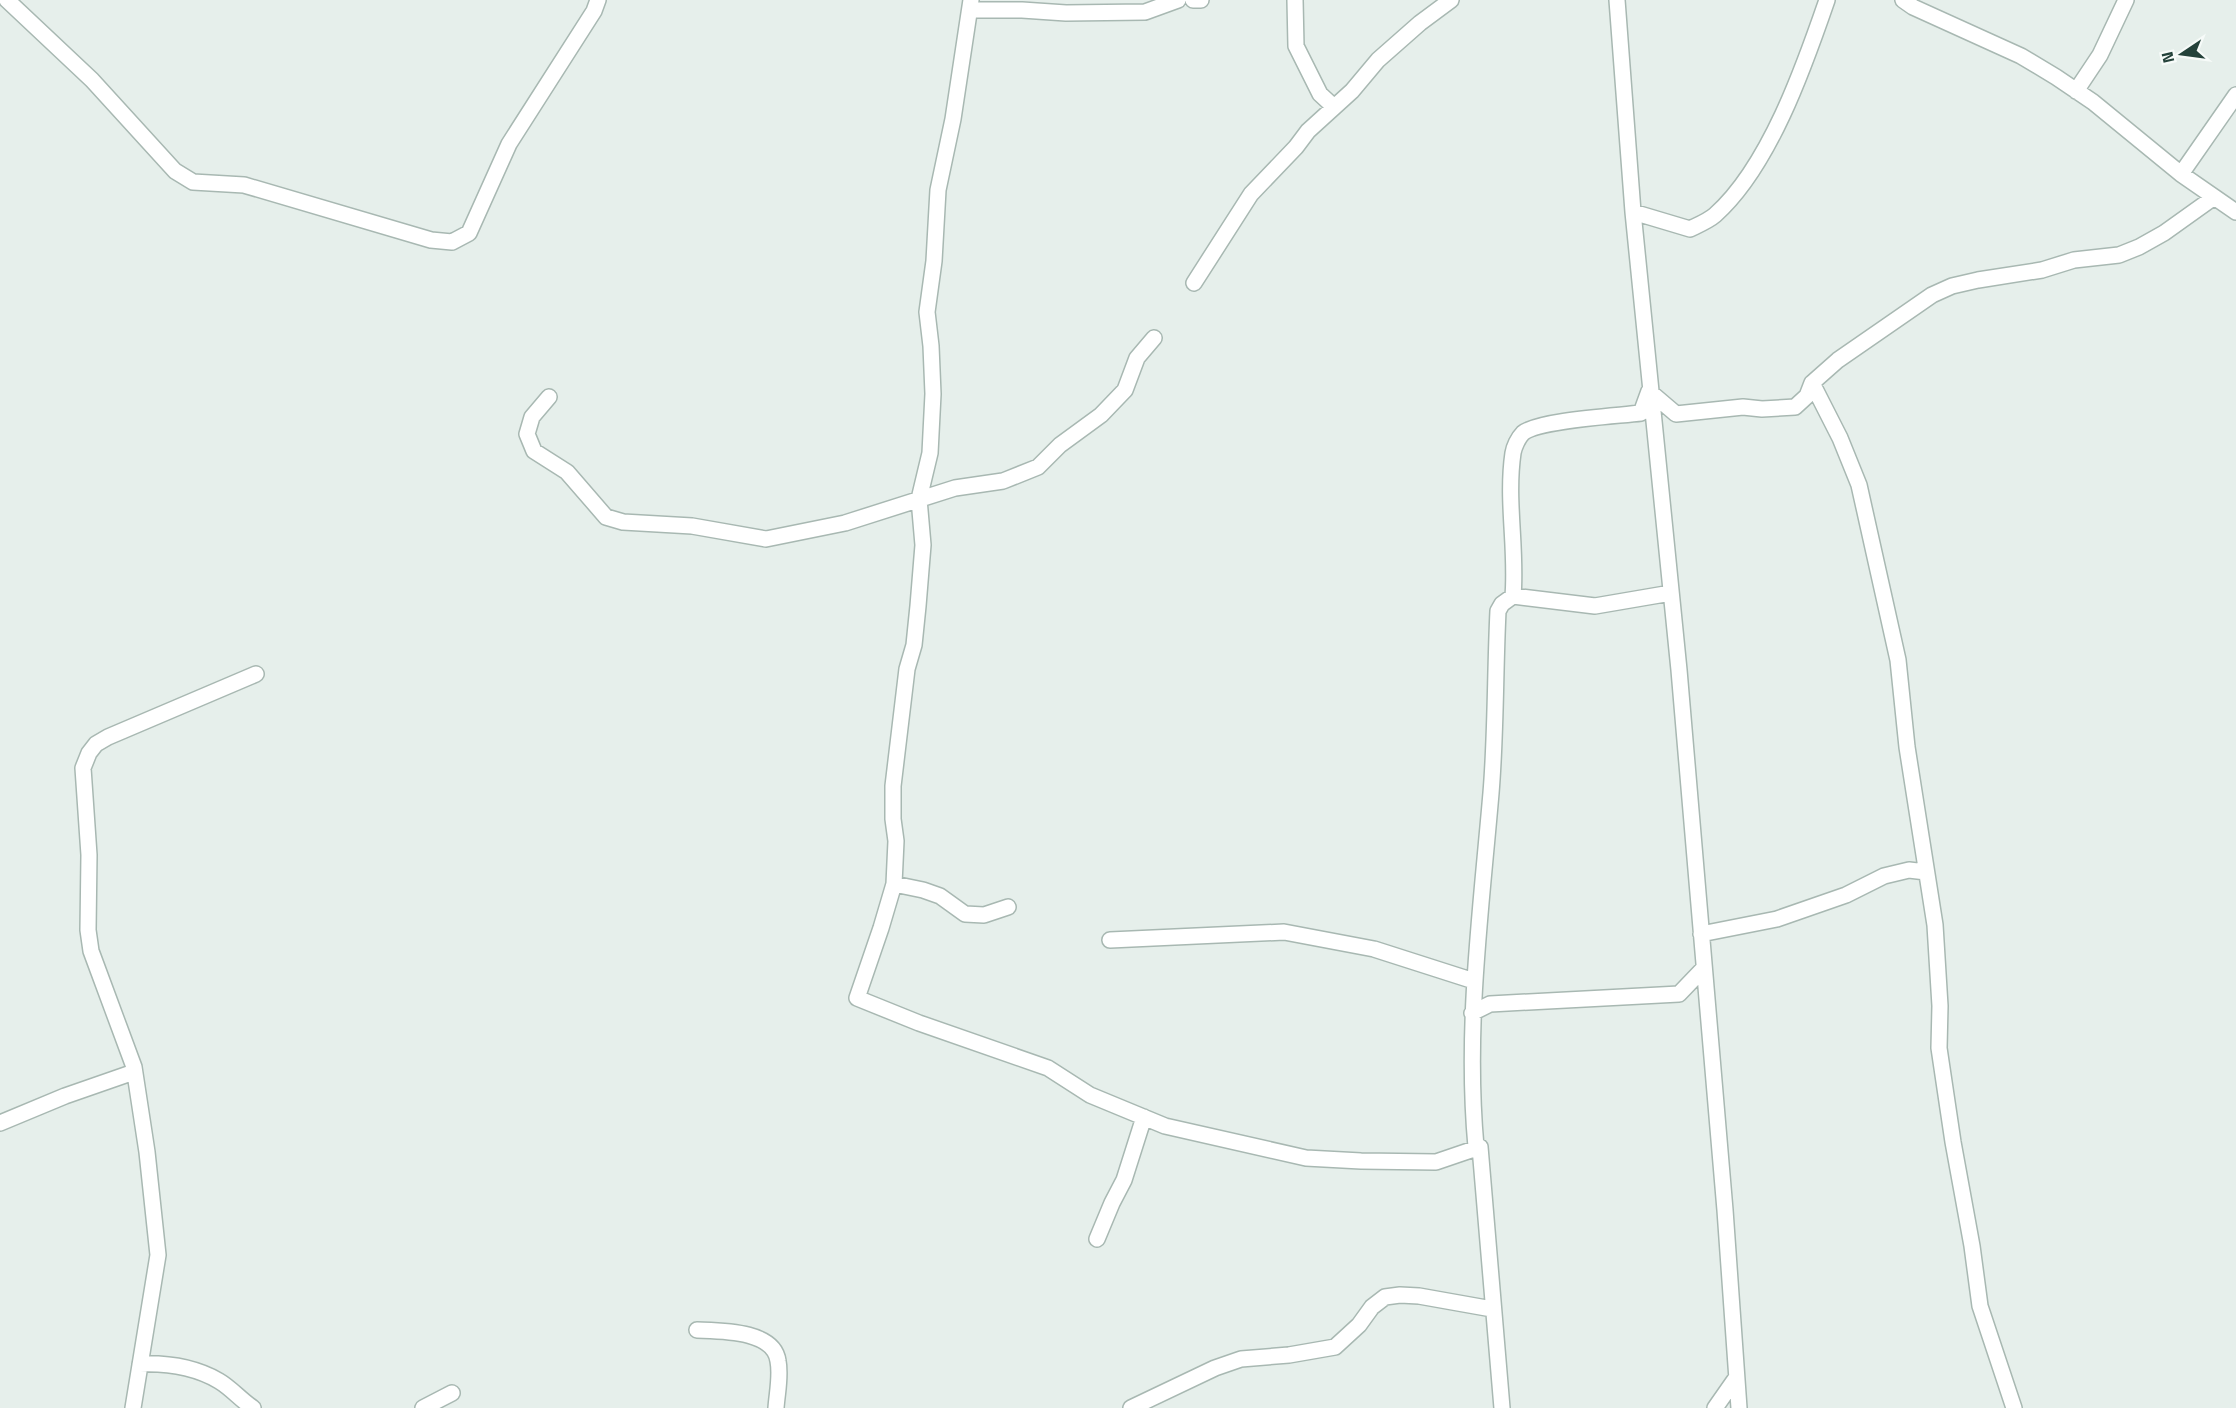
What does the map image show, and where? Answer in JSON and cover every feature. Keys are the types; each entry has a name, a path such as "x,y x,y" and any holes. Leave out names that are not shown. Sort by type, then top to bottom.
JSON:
{"street":[{"path":"7,0 92,80 175,171 193,182 244,185 432,240 452,242 469,233 509,144 594,11 598,0"},
{"path":"1178,0 1145,12 1066,13 970,5 953,119 938,190 927,312 932,346 933,394 930,453 919,499 923,545 918,606 914,645 907,669 893,786 896,841 894,884 857,998 919,1023 1048,1068 1090,1095 1165,1126 1305,1158 1436,1162 1480,1148"},
{"path":"1193,0 1201,0"},
{"path":"1294,0 1296,46 1320,94 1334,107"},
{"path":"1194,283 1251,194 1296,147 1308,130 1352,91 1378,60 1420,22 1451,0"},
{"path":"1617,0 1633,212 1649,390 1660,467 1725,1210 1738,1408"},
{"path":"1633,212 1690,228 1713,217 1742,186 1764,149 1803,70 1827,0"},
{"path":"1903,0 1913,7 2021,56 2076,91 2181,174 2236,212"},
{"path":"2076,91 2100,55 2126,0"},
{"path":"2181,174 2236,95"},
{"path":"1649,390 1676,414 1743,406 1762,410 1795,407 1807,396 1812,383 1854,347 1932,295 1952,286 1998,276 2042,270 2074,260 2119,255 2139,248 2164,233 2213,198"},
{"path":"549,397 532,417 526,434 534,452 567,472 606,518 623,522 692,526 766,539 845,523 955,488 1003,481 1038,467 1060,445 1101,415 1125,390 1137,358 1154,338"},
{"path":"1812,383 1840,438 1861,496 1898,660 1907,747 1935,925 1940,1006 1939,1048 1953,1142 1972,1246 1980,1306 2014,1408"},
{"path":"1513,596 1515,572 1511,499 1513,452 1516,442 1522,434 1534,428 1641,413 1649,390"},
{"path":"1480,1148 1476,1147 1472,1110 1472,1013 1491,789 1498,611 1502,604 1513,596 1595,606 1671,593"},
{"path":"132,1408 158,1255 147,1152 134,1072 91,951 89,939 88,855 83,768 89,753 96,744 108,737 256,674"},
{"path":"1701,934 1777,919 1846,895 1884,876 1909,870 1926,872"},
{"path":"894,884 940,896 965,914 984,915 1008,907"},
{"path":"1110,940 1284,932 1374,949 1474,987 1490,1005"},
{"path":"1472,1013 1490,1005 1679,994 1703,969"},
{"path":"0,1123 64,1096 134,1072"},
{"path":"1097,1239 1124,1180 1144,1117"},
{"path":"1480,1148 1502,1408"},
{"path":"1131,1408 1215,1368 1241,1359 1289,1355 1335,1347 1359,1324 1372,1307 1385,1297 1419,1296 1492,1309"},
{"path":"697,1330 734,1332 763,1340 775,1350 778,1361 776,1408"},
{"path":"140,1364 164,1364 196,1371 221,1382 253,1408"},
{"path":"1715,1408 1736,1378"},
{"path":"423,1408 452,1393"}]}
